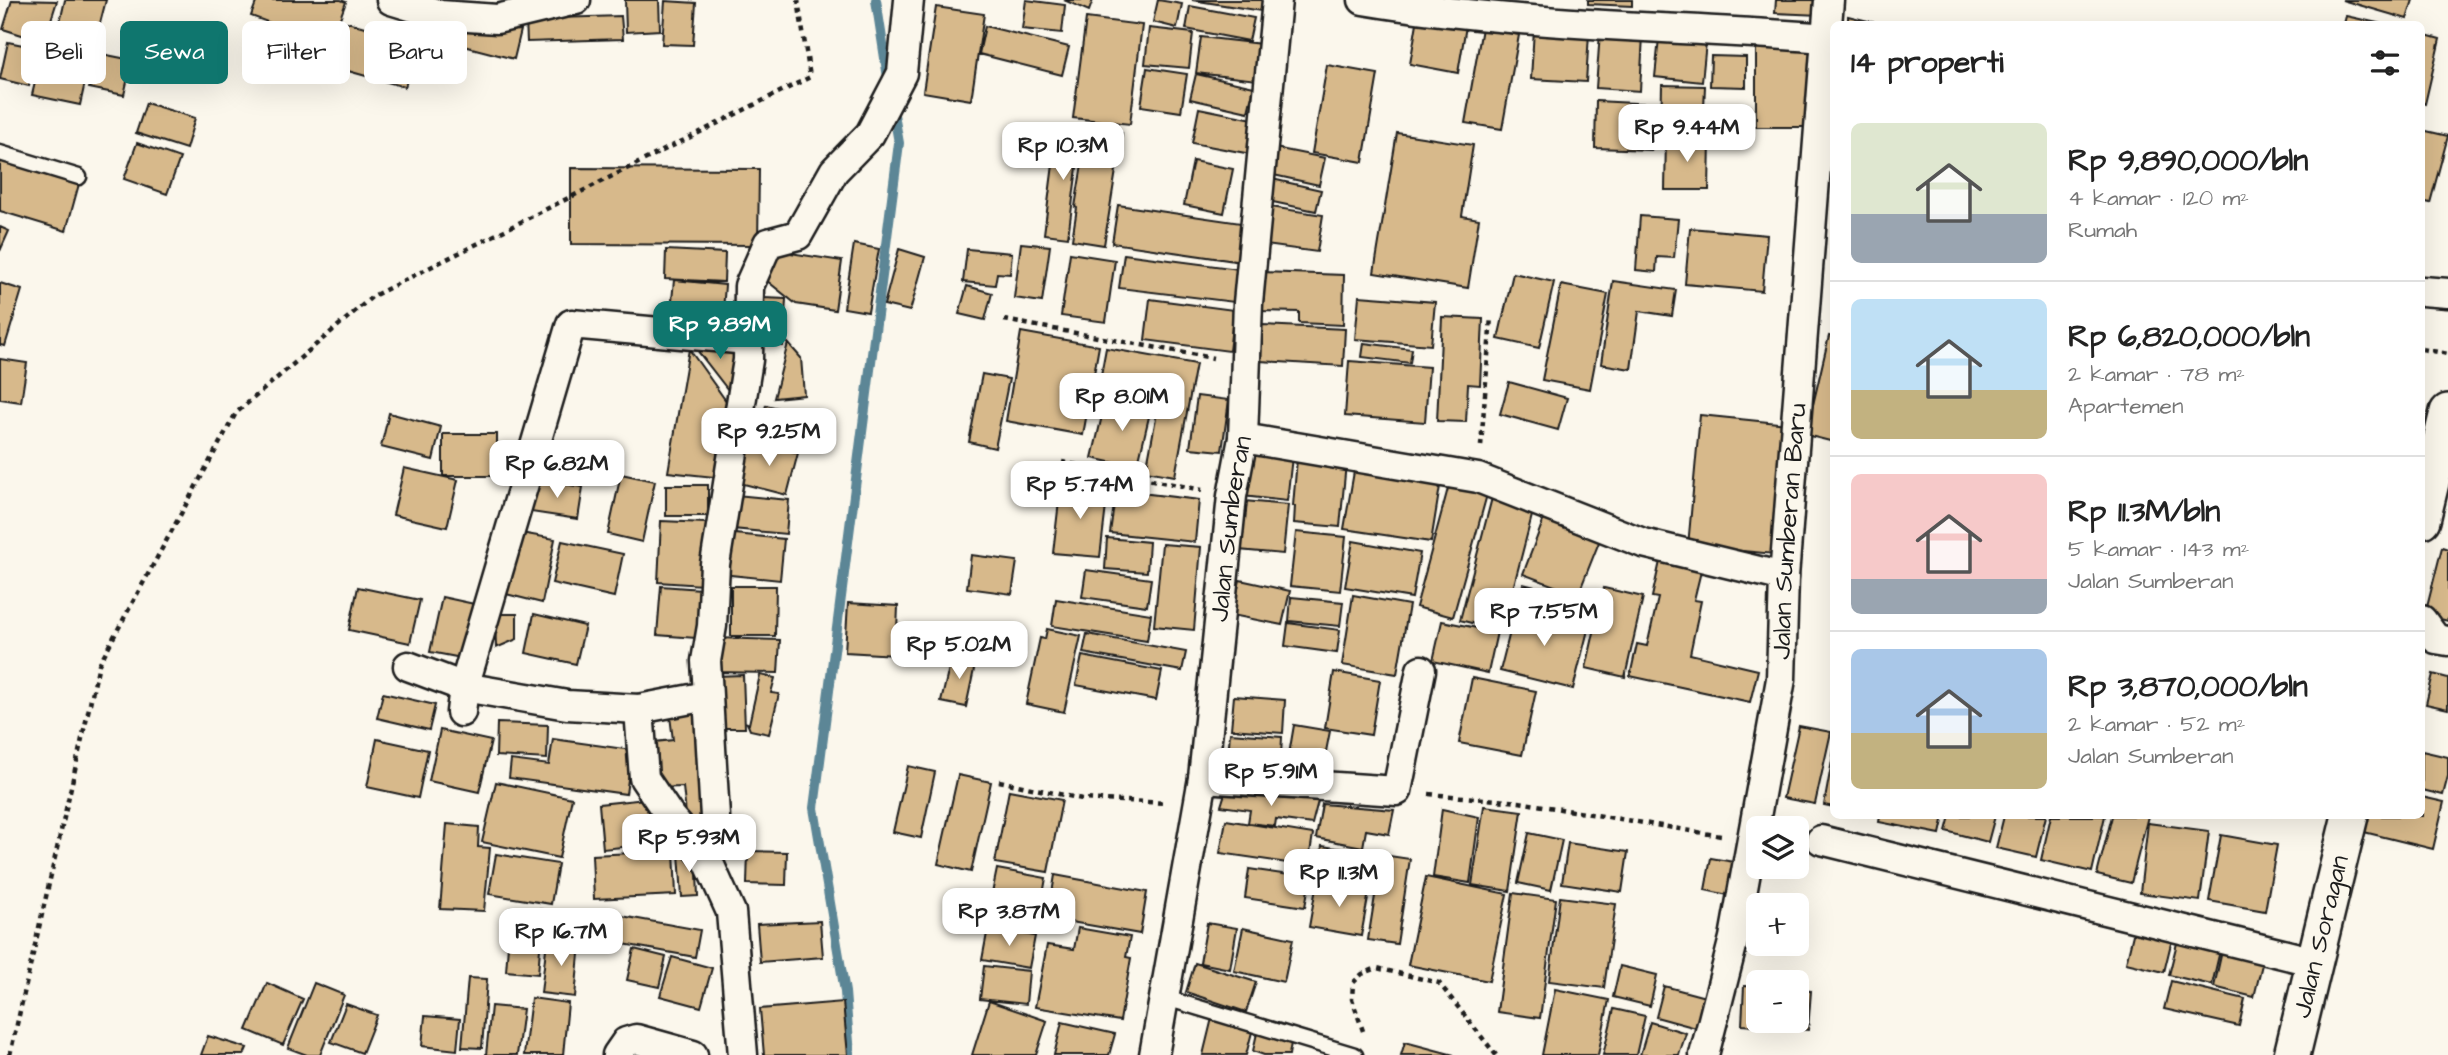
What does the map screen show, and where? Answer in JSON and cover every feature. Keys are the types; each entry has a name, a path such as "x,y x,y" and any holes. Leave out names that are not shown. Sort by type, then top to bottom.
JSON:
{"street":[{"path":"391,0 440,15 498,19 576,0"},
{"path":"707,859 715,817 706,661 712,626 715,564 748,360 749,286 768,243 798,235 834,171 870,134 902,73 909,0"},
{"name":"Jalan Sumberan","path":"1154,1055 1201,791 1233,496 1243,438 1248,303 1277,0"},
{"path":"1363,0 1404,7 1563,12 1827,38"},
{"name":"Jalan Sumberan Baru","path":"1756,816 1781,679 1784,577 1829,0"},
{"path":"2425,291 2448,293"},
{"path":"462,699 571,324 748,340"},
{"path":"2425,508 2448,412"},
{"path":"1243,438 1478,478 1643,543 1784,577"},
{"path":"2425,624 2436,639 2448,641"},
{"path":"408,666 462,699 639,709 707,696"},
{"path":"1201,791 1397,791 1421,670"},
{"path":"639,709 644,778 671,818 707,859 731,912 743,1055"},
{"name":"Jalan Soragan","path":"2292,1055 2349,819"},
{"path":"1821,840 2315,962"},
{"name":"Jalan Sumberan Baru","path":"1704,1055 1734,938 1746,873"},
{"path":"617,1055 626,1042 636,1039 693,1055"}],"lane":[{"path":"0,153 79,177"},
{"path":"1166,998 1355,1055"}],"path":[{"path":"10,1055 99,664 236,413 373,296 810,77 798,0"},
{"path":"1478,478 1491,317"},
{"path":"1004,320 1247,365"},
{"path":"2425,350 2448,354"},
{"path":"1062,462 1233,496"},
{"path":"999,781 1082,799 1201,791"},
{"path":"1397,791 1519,802 1746,840"},
{"path":"1364,1032 1352,999 1353,983 1362,974 1377,968 1439,983 1496,1055"}],"building":[{"path":"12,0 57,1 51,21 21,21 21,35 3,29"},
{"path":"65,0 106,0 101,21 60,21"},
{"path":"257,0 346,2 339,21 265,21 251,16"},
{"path":"625,0 659,0 660,30 626,32"},
{"path":"1026,0 1065,5 1062,33 1022,29"},
{"path":"1064,0 1093,0 1089,11"},
{"path":"1158,0 1182,4 1177,28 1153,22"},
{"path":"1192,0 1264,0 1262,11"},
{"path":"1588,0 1632,0 1632,6 1588,4"},
{"path":"1776,0 1820,0 1820,15 1775,13"},
{"path":"2342,0 2413,0 2407,19"},
{"path":"665,1 696,3 693,45 662,44"},
{"path":"1190,6 1254,18 1249,41 1186,29"},
{"path":"936,7 984,14 971,100 923,92"},
{"path":"621,16 623,39 527,42 526,19"},
{"path":"1848,16 1868,21 1848,21"},
{"path":"2346,16 2368,21 2345,21"},
{"path":"1418,17 1466,26 1458,73 1410,64"},
{"path":"1086,18 1142,25 1130,124 1073,118"},
{"path":"350,23 364,27 364,75 350,72"},
{"path":"985,26 1069,47 1062,75 979,54"},
{"path":"1149,28 1193,33 1189,68 1145,64"},
{"path":"1482,28 1519,35 1502,129 1465,123"},
{"path":"1534,29 1589,33 1586,82 1531,79"},
{"path":"521,30 514,59 467,47 467,32"},
{"path":"1600,32 1643,35 1640,91 1596,88"},
{"path":"2425,35 2440,39 2425,104"},
{"path":"1201,37 1261,44 1257,80 1196,73"},
{"path":"1659,38 1706,42 1702,82 1655,77"},
{"path":"1756,40 1810,40 1810,127 1756,127"},
{"path":"8,42 21,45 21,84 29,86 0,79"},
{"path":"106,55 120,58 120,84 127,84 124,95 89,88 90,84 106,84"},
{"path":"1711,56 1746,57 1746,87 1710,86"},
{"path":"1327,65 1378,74 1363,162 1312,153"},
{"path":"1147,68 1187,74 1181,112 1141,106"},
{"path":"1196,74 1254,87 1248,112 1190,99"},
{"path":"35,84 85,84 80,105 32,95"},
{"path":"1662,85 1705,86 1703,130 1661,130"},
{"path":"1596,101 1653,104 1652,150 1595,148"},
{"path":"146,103 195,118 186,149 136,133"},
{"path":"1199,108 1258,120 1251,154 1192,143"},
{"path":"1058,126 1082,129 1068,237 1044,234"},
{"path":"1088,128 1122,133 1104,245 1072,240"},
{"path":"2425,131 2448,136 2430,203 2425,202"},
{"path":"1397,133 1473,145 1462,216 1479,219 1468,288 1374,273"},
{"path":"1666,138 1710,139 1709,190 1665,190"},
{"path":"137,143 180,158 167,194 124,179"},
{"path":"1275,148 1325,158 1319,185 1269,174"},
{"path":"0,160 79,184 66,231 0,211"},
{"path":"1193,161 1233,169 1224,213 1184,205"},
{"path":"571,168 759,169 758,245 571,244"},
{"path":"1272,179 1321,190 1316,211 1268,201"},
{"path":"1118,205 1248,224 1242,262 1112,243"},
{"path":"1264,206 1323,215 1317,252 1259,244"},
{"path":"1640,216 1678,219 1674,258 1657,257 1656,272 1636,270"},
{"path":"0,227 9,231 0,251"},
{"path":"1690,228 1767,235 1762,291 1685,284"},
{"path":"1021,243 1050,246 1042,302 1014,298"},
{"path":"854,244 879,249 868,312 844,308"},
{"path":"899,249 925,257 910,311 884,305"},
{"path":"967,249 1012,253 1010,274 997,273 995,285 963,282"},
{"path":"666,250 725,253 724,282 665,279"},
{"path":"771,250 842,261 835,310 796,304 766,280"},
{"path":"1070,253 1115,260 1106,322 1061,316"},
{"path":"1124,254 1239,269 1234,302 1119,288"},
{"path":"1262,272 1344,275 1343,325 1299,323 1299,312 1261,311"},
{"path":"1513,273 1554,282 1539,348 1498,339"},
{"path":"674,280 725,285 721,336 669,331"},
{"path":"1613,281 1676,290 1672,316 1639,311 1631,369 1601,364"},
{"path":"0,283 22,290 5,346 0,345"},
{"path":"1561,285 1608,294 1590,389 1542,380"},
{"path":"967,286 992,293 985,320 959,314"},
{"path":"1359,296 1435,302 1431,345 1355,339"},
{"path":"763,298 786,299 783,346 761,344"},
{"path":"1150,299 1234,310 1229,351 1145,340"},
{"path":"1442,317 1483,319 1480,385 1468,384 1466,422 1437,421"},
{"path":"1262,325 1345,329 1343,366 1260,361"},
{"path":"1021,332 1099,346 1083,435 1006,421"},
{"path":"1829,336 1830,336 1830,441 1806,435"},
{"path":"788,343 801,358 804,395 774,398"},
{"path":"1364,343 1412,349 1410,363 1362,357"},
{"path":"707,345 733,345 736,356 728,390 697,350"},
{"path":"1106,348 1196,364 1175,476 1146,471 1162,386 1101,375"},
{"path":"689,349 726,401 714,477 668,472"},
{"path":"0,359 27,363 21,402 0,399"},
{"path":"1349,361 1429,367 1425,422 1345,416"},
{"path":"982,374 1009,379 995,448 969,442"},
{"path":"1509,382 1567,398 1558,430 1500,414"},
{"path":"1197,396 1229,400 1222,451 1190,448"},
{"path":"1106,399 1151,408 1137,468 1092,458"},
{"path":"766,405 803,414 796,446 758,437"},
{"path":"389,413 441,427 433,460 381,447"},
{"path":"1700,415 1788,424 1775,554 1688,546"},
{"path":"443,434 497,434 497,476 443,476"},
{"path":"751,440 798,453 787,495 740,483"},
{"path":"1250,443 1293,448 1287,501 1243,496"},
{"path":"1297,459 1346,463 1340,527 1294,523"},
{"path":"1355,466 1441,480 1431,542 1344,529"},
{"path":"404,468 458,480 447,527 393,515"},
{"path":"621,474 655,481 642,542 608,534"},
{"path":"537,480 583,487 578,519 531,512"},
{"path":"1450,481 1488,491 1453,617 1416,607"},
{"path":"1061,484 1108,489 1100,557 1053,553"},
{"path":"666,485 708,485 708,516 666,516"},
{"path":"1116,490 1199,500 1195,542 1110,533"},
{"path":"1493,494 1535,504 1502,631 1460,620"},
{"path":"736,495 789,500 786,534 733,529"},
{"path":"1244,501 1288,505 1283,554 1239,550"},
{"path":"1545,516 1601,537 1578,595 1523,574"},
{"path":"661,521 706,523 703,585 658,582"},
{"path":"1296,532 1346,537 1340,591 1290,586"},
{"path":"521,533 555,539 542,603 506,594"},
{"path":"725,533 784,539 780,580 721,574"},
{"path":"1107,538 1149,542 1147,572 1105,569"},
{"path":"562,541 623,554 614,597 552,583"},
{"path":"1353,541 1420,553 1412,598 1345,587"},
{"path":"1162,544 1201,547 1194,630 1154,626"},
{"path":"2442,547 2448,549 2448,621 2425,615"},
{"path":"971,555 1017,561 1012,594 967,588"},
{"path":"1661,557 1702,567 1694,600 1701,601 1690,654 1758,670 1750,702 1630,676 1637,644 1647,646 1658,598 1652,597"},
{"path":"1086,570 1151,579 1147,606 1082,597"},
{"path":"1240,580 1290,591 1282,625 1232,615"},
{"path":"1523,584 1595,602 1589,624 1518,606"},
{"path":"661,586 701,589 696,638 657,635"},
{"path":"731,586 776,586 775,636 731,636"},
{"path":"358,587 420,600 410,643 349,630"},
{"path":"1604,588 1643,597 1625,677 1586,668"},
{"path":"1353,595 1409,605 1397,674 1342,665"},
{"path":"442,597 479,605 467,659 430,652"},
{"path":"1291,597 1343,602 1340,626 1289,621"},
{"path":"1056,599 1151,614 1147,641 1052,626"},
{"path":"848,603 898,606 896,655 845,652"},
{"path":"1516,608 1589,626 1573,689 1500,671"},
{"path":"495,614 517,614 517,639 496,648"},
{"path":"534,614 585,626 576,664 526,653"},
{"path":"1442,621 1497,632 1488,673 1433,661"},
{"path":"1288,623 1340,630 1337,653 1285,646"},
{"path":"1047,629 1081,636 1064,712 1026,704 1040,638 1045,639"},
{"path":"1087,634 1186,652 1182,671 1083,653"},
{"path":"716,638 780,640 778,673 715,672"},
{"path":"952,655 976,660 966,707 941,702"},
{"path":"1082,656 1162,671 1156,700 1076,685"},
{"path":"1334,672 1380,680 1371,735 1325,728"},
{"path":"2433,674 2448,678 2448,709 2426,704"},
{"path":"743,675 745,728 716,728 715,676"},
{"path":"760,675 775,678 771,693 779,694 769,734 750,730 747,723 749,724"},
{"path":"1472,678 1536,691 1522,755 1459,743"},
{"path":"383,693 435,705 429,730 377,718"},
{"path":"1234,696 1285,700 1283,733 1231,729"},
{"path":"698,705 710,820 687,823 683,787 654,788 645,743 673,740 669,708"},
{"path":"497,723 548,725 547,759 496,756"},
{"path":"1294,725 1330,731 1322,772 1287,766"},
{"path":"1799,726 1830,732 1815,804 1783,798"},
{"path":"440,730 491,741 479,792 429,781"},
{"path":"1230,733 1282,737 1280,774 1227,770"},
{"path":"377,739 428,750 418,798 367,787"},
{"path":"553,739 632,750 626,794 509,778 511,760 549,765"},
{"path":"2425,752 2448,757 2448,776 2443,795 2425,791"},
{"path":"908,766 935,772 921,838 893,832"},
{"path":"1830,772 1830,806 1824,805"},
{"path":"958,775 991,782 971,872 938,864"},
{"path":"496,782 572,798 559,858 482,842"},
{"path":"1009,790 1062,800 1048,872 995,863"},
{"path":"1226,790 1318,801 1312,824 1276,819 1275,826 1248,823 1250,810 1221,806"},
{"path":"655,798 660,843 603,849 599,804"},
{"path":"2425,798 2444,802 2433,849 2364,832 2367,819 2425,819"},
{"path":"1322,804 1394,810 1389,834 1366,830 1363,847 1316,838"},
{"path":"1484,806 1522,811 1510,891 1472,885"},
{"path":"1442,809 1479,817 1470,883 1433,877"},
{"path":"1880,819 1943,819 1940,834 1879,822"},
{"path":"1949,819 1994,819 1988,842 1946,831"},
{"path":"2003,819 2045,819 2036,857 1996,848"},
{"path":"2050,819 2104,819 2092,872 2041,860"},
{"path":"2111,819 2147,819 2131,883 2097,875"},
{"path":"1226,820 1313,834 1308,866 1220,853"},
{"path":"2148,823 2209,831 2200,901 2140,893"},
{"path":"447,824 479,827 478,847 490,848 484,911 440,909"},
{"path":"1529,833 1562,840 1551,890 1518,883"},
{"path":"2221,835 2277,845 2265,911 2209,901"},
{"path":"1568,843 1628,852 1622,892 1562,883"},
{"path":"1322,846 1410,859 1397,944 1368,940 1378,877 1319,867"},
{"path":"674,851 676,895 594,899 592,855"},
{"path":"748,851 787,852 786,885 747,884"},
{"path":"696,852 698,896 682,897 679,853"},
{"path":"496,854 558,864 551,904 489,894"},
{"path":"1711,858 1734,862 1728,895 1705,890"},
{"path":"997,869 1046,878 1038,922 988,913"},
{"path":"1249,869 1310,878 1305,907 1245,898"},
{"path":"1055,875 1147,892 1140,934 1048,918"},
{"path":"1426,877 1507,894 1489,981 1408,965"},
{"path":"1317,882 1369,892 1361,936 1309,927"},
{"path":"1513,893 1556,899 1540,1018 1497,1012"},
{"path":"1560,897 1616,904 1604,988 1549,981"},
{"path":"511,907 543,910 538,974 506,971"},
{"path":"605,913 700,930 695,957 601,940"},
{"path":"2137,918 2175,927 2164,972 2126,963"},
{"path":"820,921 823,957 760,962 757,924"},
{"path":"1207,923 1237,928 1230,969 1200,963"},
{"path":"988,928 1035,936 1029,968 982,960"},
{"path":"1078,928 1130,937 1126,957 1131,958 1120,1021 1035,1007 1047,945 1074,949"},
{"path":"1243,928 1293,939 1284,982 1234,971"},
{"path":"2180,931 2222,942 2212,985 2169,975"},
{"path":"547,940 580,943 575,997 541,993"},
{"path":"2224,942 2265,952 2254,997 2214,987"},
{"path":"634,949 666,957 659,987 627,980"},
{"path":"672,957 712,968 701,1007 660,996"},
{"path":"1195,963 1256,982 1246,1012 1186,992"},
{"path":"984,966 1029,971 1026,1004 980,999"},
{"path":"1620,966 1657,975 1650,1006 1613,997"},
{"path":"468,978 487,979 482,1048 462,1047"},
{"path":"2171,981 2245,999 2239,1026 2164,1009"},
{"path":"267,983 303,999 283,1045 247,1030"},
{"path":"314,983 344,995 320,1055 307,1055 288,1048"},
{"path":"1664,986 1709,998 1700,1029 1656,1017"},
{"path":"1744,986 1746,986 1746,1025 1742,1025"},
{"path":"1555,989 1609,1000 1598,1055 1542,1055"},
{"path":"531,998 568,1003 563,1055 524,1055"},
{"path":"989,1001 1047,1021 1036,1055 972,1055"},
{"path":"843,1002 848,1055 764,1055 760,1009"},
{"path":"346,1004 377,1015 362,1053 331,1042"},
{"path":"491,1006 523,1009 517,1055 486,1055"},
{"path":"1614,1009 1645,1016 1636,1055 1603,1055"},
{"path":"425,1016 460,1019 457,1050 422,1046"},
{"path":"1212,1018 1252,1032 1246,1055 1203,1055"},
{"path":"1062,1022 1115,1034 1109,1055 1054,1055"},
{"path":"1650,1022 1686,1033 1679,1055 1640,1055"},
{"path":"1257,1033 1291,1043 1289,1055 1264,1055 1253,1051"},
{"path":"208,1036 247,1048 244,1055 201,1055"},
{"path":"1405,1042 1454,1055 1401,1055"}],"waterway":[{"path":"876,0 889,84"},
{"path":"850,1055 845,992 814,808 899,143 892,103"}]}
